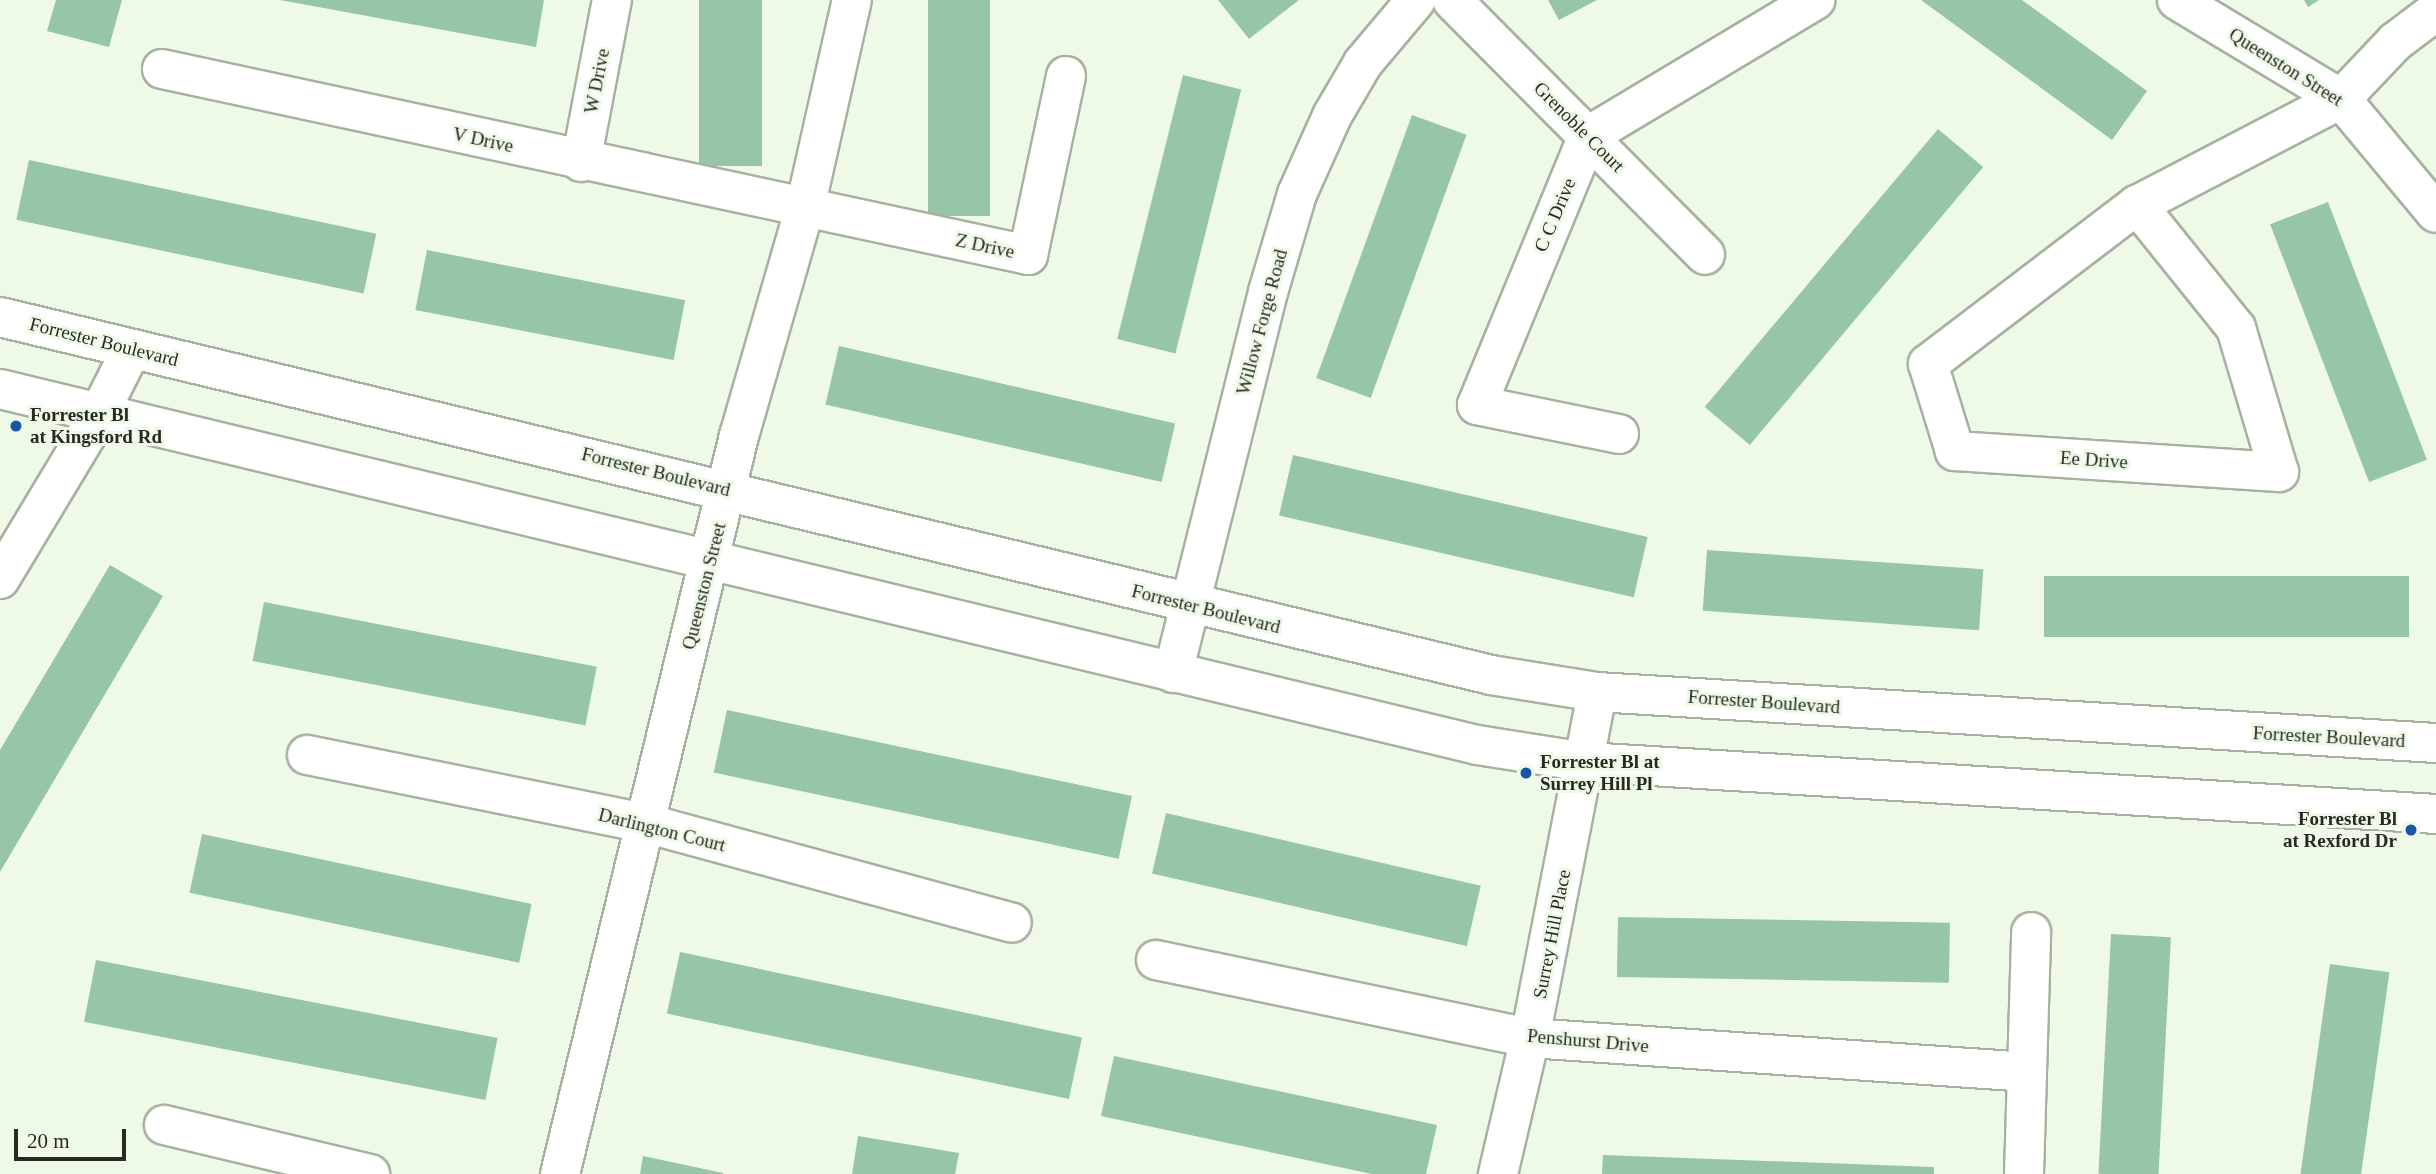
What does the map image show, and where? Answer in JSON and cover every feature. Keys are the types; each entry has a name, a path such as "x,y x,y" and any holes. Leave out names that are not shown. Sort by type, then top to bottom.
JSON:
{"street":[{"name":"W Drive","path":"581,162 612,0"},
{"name":"Queenston Street","path":"560,1174 727,489 805,208 852,0"},
{"name":"Willow Forge Road","path":"1173,673 1268,292 1297,194 1332,116 1363,63 1416,0"},
{"name":"Grenoble Court","path":"1452,0 1705,255"},
{"path":"1588,136 1815,0"},
{"name":"Queenston Street","path":"2177,0 2341,99 2436,213"},
{"name":"Ee Drive","path":"2137,205 2236,328 2279,472 1955,451 1928,364 2137,205 2341,99 2395,42 2436,11"},
{"name":"V Drive","path":"162,69 581,162 805,208"},
{"name":"Z Drive","path":"805,208 1027,255 1066,76"},
{"name":"C C Drive","path":"1588,136 1477,405 1619,434"},
{"name":"Forrester Boulevard","path":"0,317 727,489 1190,605 1492,676 1597,692 2436,743"},
{"path":"0,579 99,414 131,349"},
{"path":"0,389 1478,745 1586,762 2436,814"},
{"name":"Surrey Hill Place","path":"1498,1174 1530,1038 1586,762 1597,692"},
{"name":"Darlington Court","path":"307,755 645,823 1012,923"},
{"path":"2024,1174 2031,932"},
{"name":"Penshurst Drive","path":"1156,960 1530,1038 2027,1072"},
{"path":"164,1125 370,1174"}],"building":[{"path":"56,0 122,0 109,47 47,31"},
{"path":"280,0 544,0 536,47"},
{"path":"699,0 762,0 762,166 699,166"},
{"path":"928,0 990,0 990,216 928,216"},
{"path":"1218,0 1299,0 1249,39"},
{"path":"1548,0 1597,0 1559,20"},
{"path":"1921,0 2022,0 2147,91 2112,140"},
{"path":"2304,0 2319,0 2308,7"},
{"path":"1183,75 1241,90 1175,353 1117,339"},
{"path":"1412,115 1467,135 1371,398 1316,378"},
{"path":"1938,129 1983,167 1750,445 1705,407"},
{"path":"29,160 376,234 364,293 16,220"},
{"path":"2328,202 2427,460 2369,482 2270,224"},
{"path":"427,250 685,300 674,360 415,310"},
{"path":"839,346 1175,424 1162,482 826,404"},
{"path":"1293,455 1648,537 1634,597 1279,515"},
{"path":"1707,550 1983,569 1979,630 1703,611"},
{"path":"110,565 163,596 0,872 0,750"},
{"path":"2044,576 2409,576 2409,637 2044,637"},
{"path":"264,602 597,667 585,726 253,661"},
{"path":"727,710 1132,796 1119,859 714,773"},
{"path":"1166,813 1481,886 1467,946 1152,873"},
{"path":"202,834 532,904 519,963 190,893"},
{"path":"1618,917 1950,923 1949,983 1617,977"},
{"path":"2111,934 2171,937 2159,1174 2098,1174"},
{"path":"680,952 1082,1037 1069,1099 667,1014"},
{"path":"96,960 497,1038 485,1100 84,1022"},
{"path":"2330,964 2389,972 2361,1174 2300,1174"},
{"path":"1114,1056 1437,1125 1426,1174 1372,1174 1101,1116"},
{"path":"858,1136 959,1153 955,1174 852,1174"},
{"path":"1603,1155 1934,1167 1934,1174 1602,1174"},
{"path":"643,1156 723,1173 723,1174 640,1174"}],"place":[{"name":"Forrester Bl at Kingsford Rd","path":"16,426"},
{"name":"Forrester Bl at Surrey Hill Pl","path":"1526,773"},
{"name":"Forrester Bl at Rexford Dr","path":"2411,830"}]}
